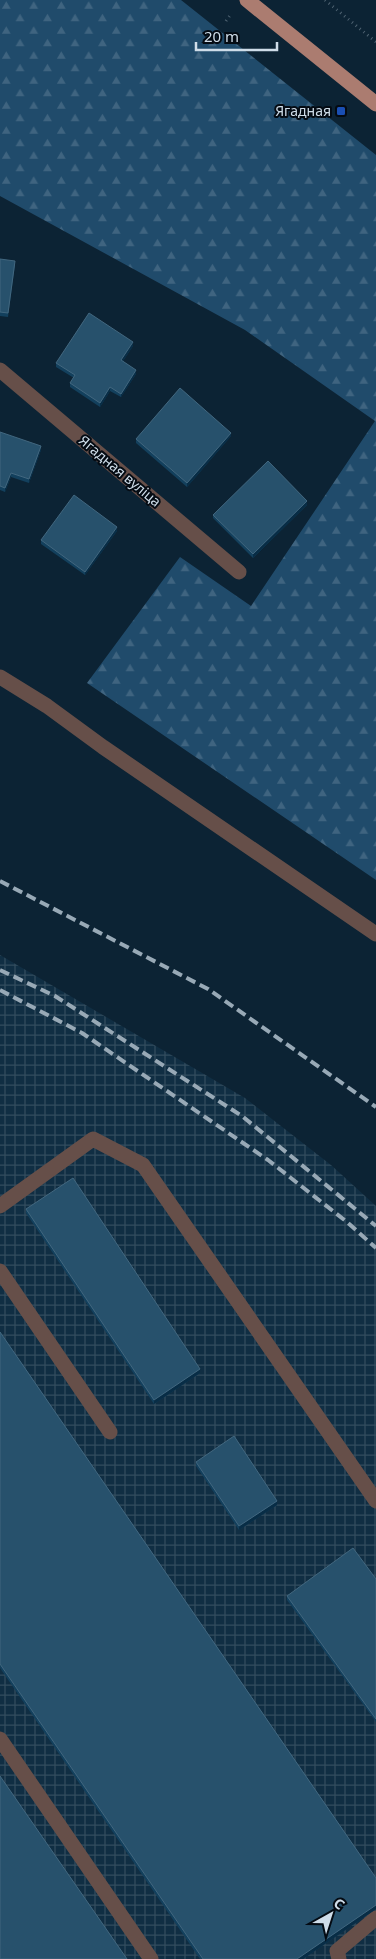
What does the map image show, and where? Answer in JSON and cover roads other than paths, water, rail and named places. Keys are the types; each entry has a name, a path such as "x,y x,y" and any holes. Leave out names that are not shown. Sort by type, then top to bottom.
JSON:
{"main road":[{"path":"247,0 376,104"}],"street":[{"name":"Ягадная вуліца","path":"0,370 240,572"},
{"path":"0,677 47,706 103,747 376,934"},
{"path":"0,1206 93,1139 143,1166 376,1501"},
{"path":"0,1271 110,1432"},
{"path":"0,1738 151,1959"},
{"path":"340,1956 376,1918"}],"railway":[{"path":"0,881 208,989 376,1107"},
{"path":"0,970 55,996 242,1116 376,1226"},
{"path":"0,990 82,1033 268,1160 347,1222 376,1248"}],"place":[{"name":"Ягадная","path":"341,111"}]}
